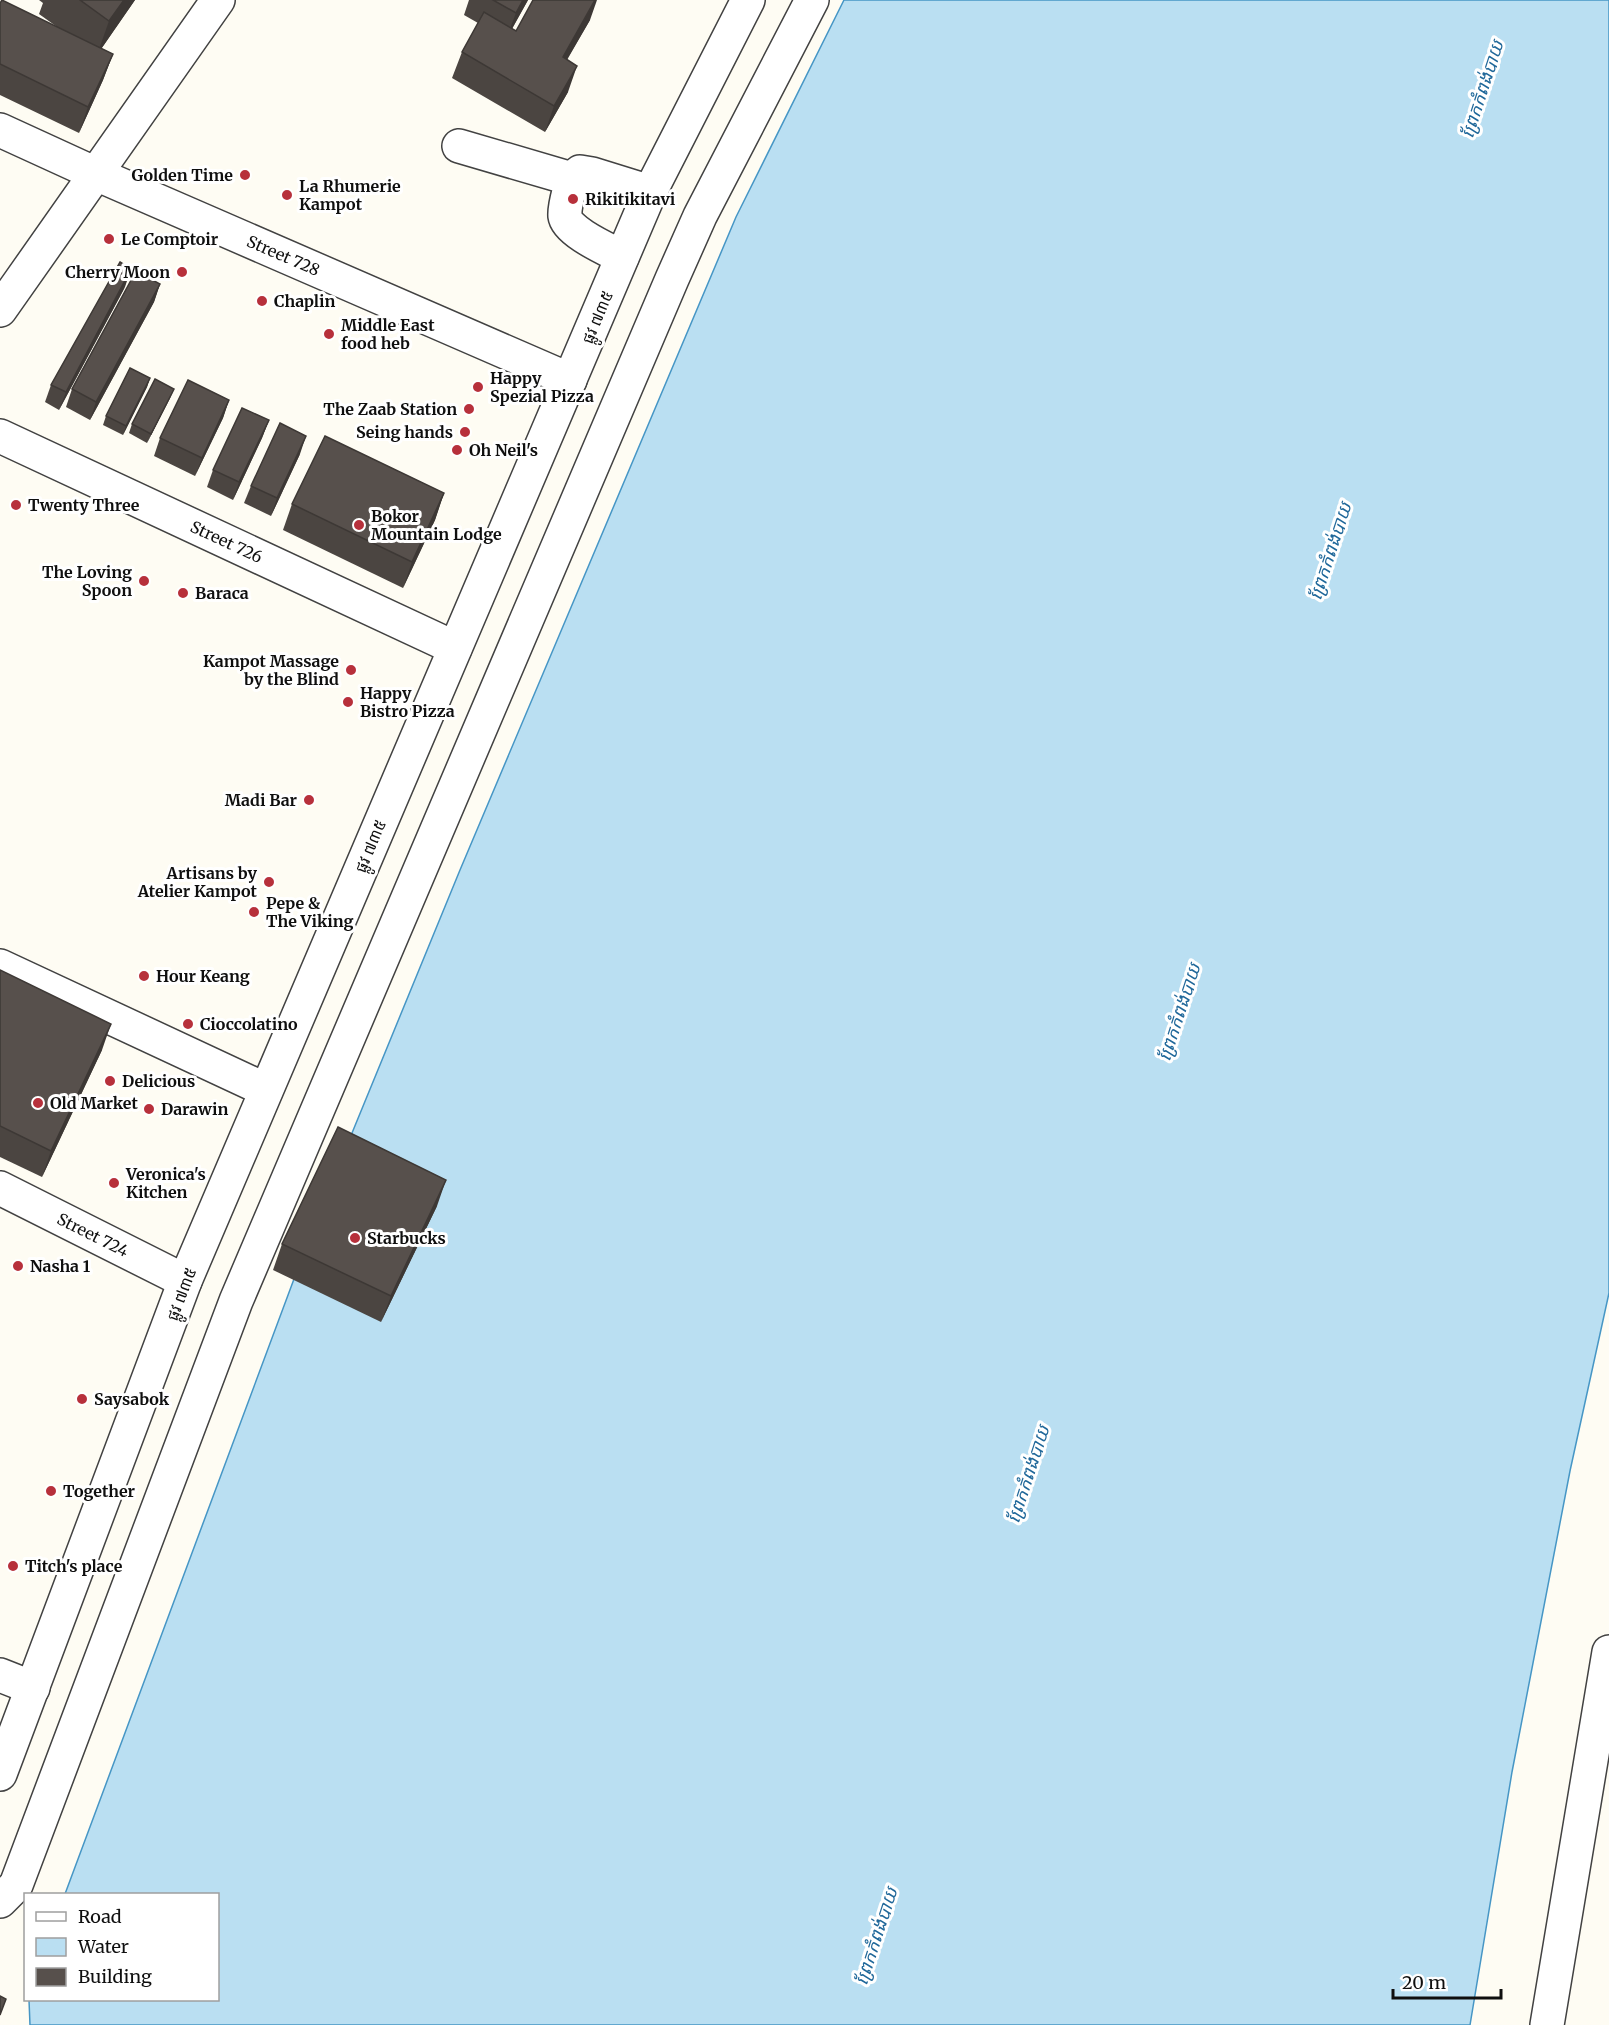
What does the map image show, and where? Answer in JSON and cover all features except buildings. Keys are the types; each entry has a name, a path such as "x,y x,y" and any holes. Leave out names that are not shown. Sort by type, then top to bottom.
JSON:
{"street":[{"path":"0,310 218,0"},
{"name":"ផ្លូវ ៧៣៥","path":"0,1774 185,1281 650,192 748,0"},
{"path":"0,1901 15,1886 236,1301 367,993 695,226 812,0"},
{"name":"Street 728","path":"0,130 570,380"},
{"path":"459,146 572,179"},
{"path":"622,257 575,231 567,223 565,215 572,179 580,172 592,174 650,192"},
{"name":"Street 726","path":"0,436 455,648"},
{"path":"0,966 266,1090"},
{"name":"Street 724","path":"0,1188 185,1281"},
{"path":"1547,2025 1609,1652"},
{"path":"0,1675 33,1688"}],"water":[{"name":"ព្រែកកំពង់បាយ","path":"844,0 1609,0 1609,1293 1570,1471 1512,1772 1470,2025 30,2025 29,2001 219,2001 219,1893 65,1893 313,1228 460,870 736,217"}],"place":[{"name":"Golden Time","path":"245,175"},
{"name":"La Rhumerie Kampot","path":"287,195"},
{"name":"Rikitikitavi","path":"573,199"},
{"name":"Le Comptoir","path":"109,239"},
{"name":"Cherry Moon","path":"182,272"},
{"name":"Chaplin","path":"262,301"},
{"name":"Middle East food heb","path":"329,334"},
{"name":"Happy Spezial Pizza","path":"478,387"},
{"name":"The Zaab Station","path":"469,409"},
{"name":"Seing hands","path":"465,432"},
{"name":"Oh Neil's","path":"457,450"},
{"name":"Twenty Three","path":"16,505"},
{"name":"Bokor Mountain Lodge","path":"359,525"},
{"name":"The Loving Spoon","path":"144,581"},
{"name":"Baraca","path":"183,593"},
{"name":"Kampot Massage by the Blind","path":"351,670"},
{"name":"Happy Bistro Pizza","path":"348,702"},
{"name":"Madi Bar","path":"309,800"},
{"name":"Artisans by Atelier Kampot","path":"269,882"},
{"name":"Pepe & The Viking","path":"254,912"},
{"name":"Hour Keang","path":"144,976"},
{"name":"Cioccolatino","path":"188,1024"},
{"name":"Delicious","path":"110,1081"},
{"name":"Old Market","path":"38,1103"},
{"name":"Darawin","path":"149,1109"},
{"name":"Veronica's Kitchen","path":"114,1183"},
{"name":"Starbucks","path":"355,1238"},
{"name":"Nasha 1","path":"18,1266"},
{"name":"Saysabok","path":"82,1399"},
{"name":"Together","path":"51,1491"},
{"name":"Titch's place","path":"13,1566"}]}
